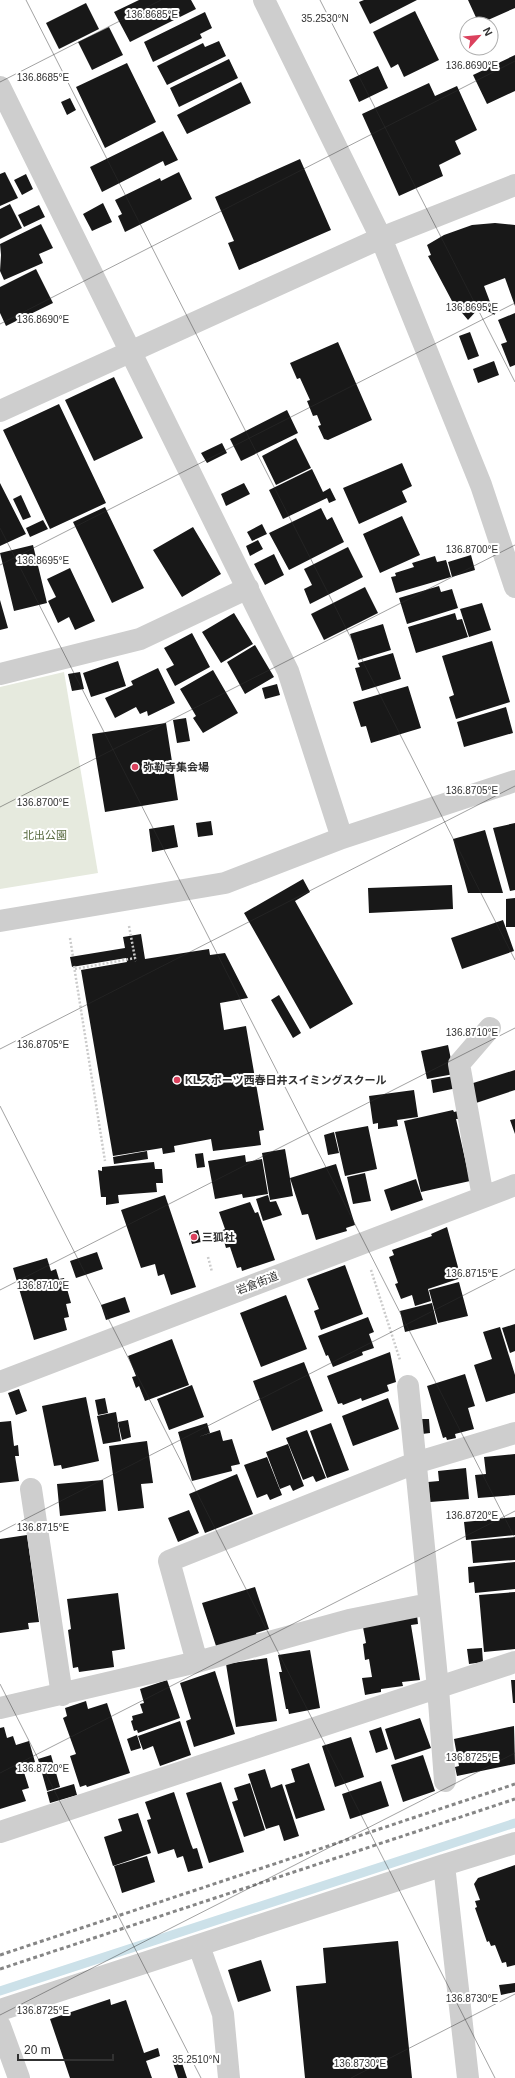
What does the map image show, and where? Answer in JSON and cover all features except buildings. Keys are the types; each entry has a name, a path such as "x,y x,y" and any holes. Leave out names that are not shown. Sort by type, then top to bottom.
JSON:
{"street":[{"path":"264,0 381,238 481,485 515,587"},
{"path":"0,87 288,671 342,838"},
{"path":"0,411 381,238 515,185"},
{"path":"0,674 140,639 248,588"},
{"path":"0,921 225,883 342,838 515,781"},
{"path":"483,1197 459,1064 490,1028"},
{"name":"岩倉街道","path":"0,1382 515,1184"},
{"path":"408,1386 438,1688 445,1781"},
{"path":"197,1662 169,1561 416,1463 515,1433"},
{"path":"31,1489 62,1695"},
{"path":"0,1708 62,1695 197,1662 349,1620 429,1604"},
{"path":"0,1832 515,1662"},
{"path":"0,2010 515,1843"},
{"path":"444,1866 468,2078"},
{"path":"199,1946 223,2014 229,2078"},
{"path":"0,2026 18,2078"}],"path":[{"path":"105,1160 74,967 136,960 133,945"},
{"path":"362,1243 408,1386"}],"green space":[{"name":"北出公園","path":"64,672 98,873 0,889 0,687"}],"waterway":[{"path":"0,1991 515,1823"}],"railway":[{"path":"0,1955 515,1784"},
{"path":"0,1969 515,1799"}],"place":[{"name":"弥勒寺集会場","path":"135,767"},
{"name":"KLスポーツ西春日井スイミングスクール","path":"177,1080"},
{"name":"三狐社","path":"194,1237"}]}
